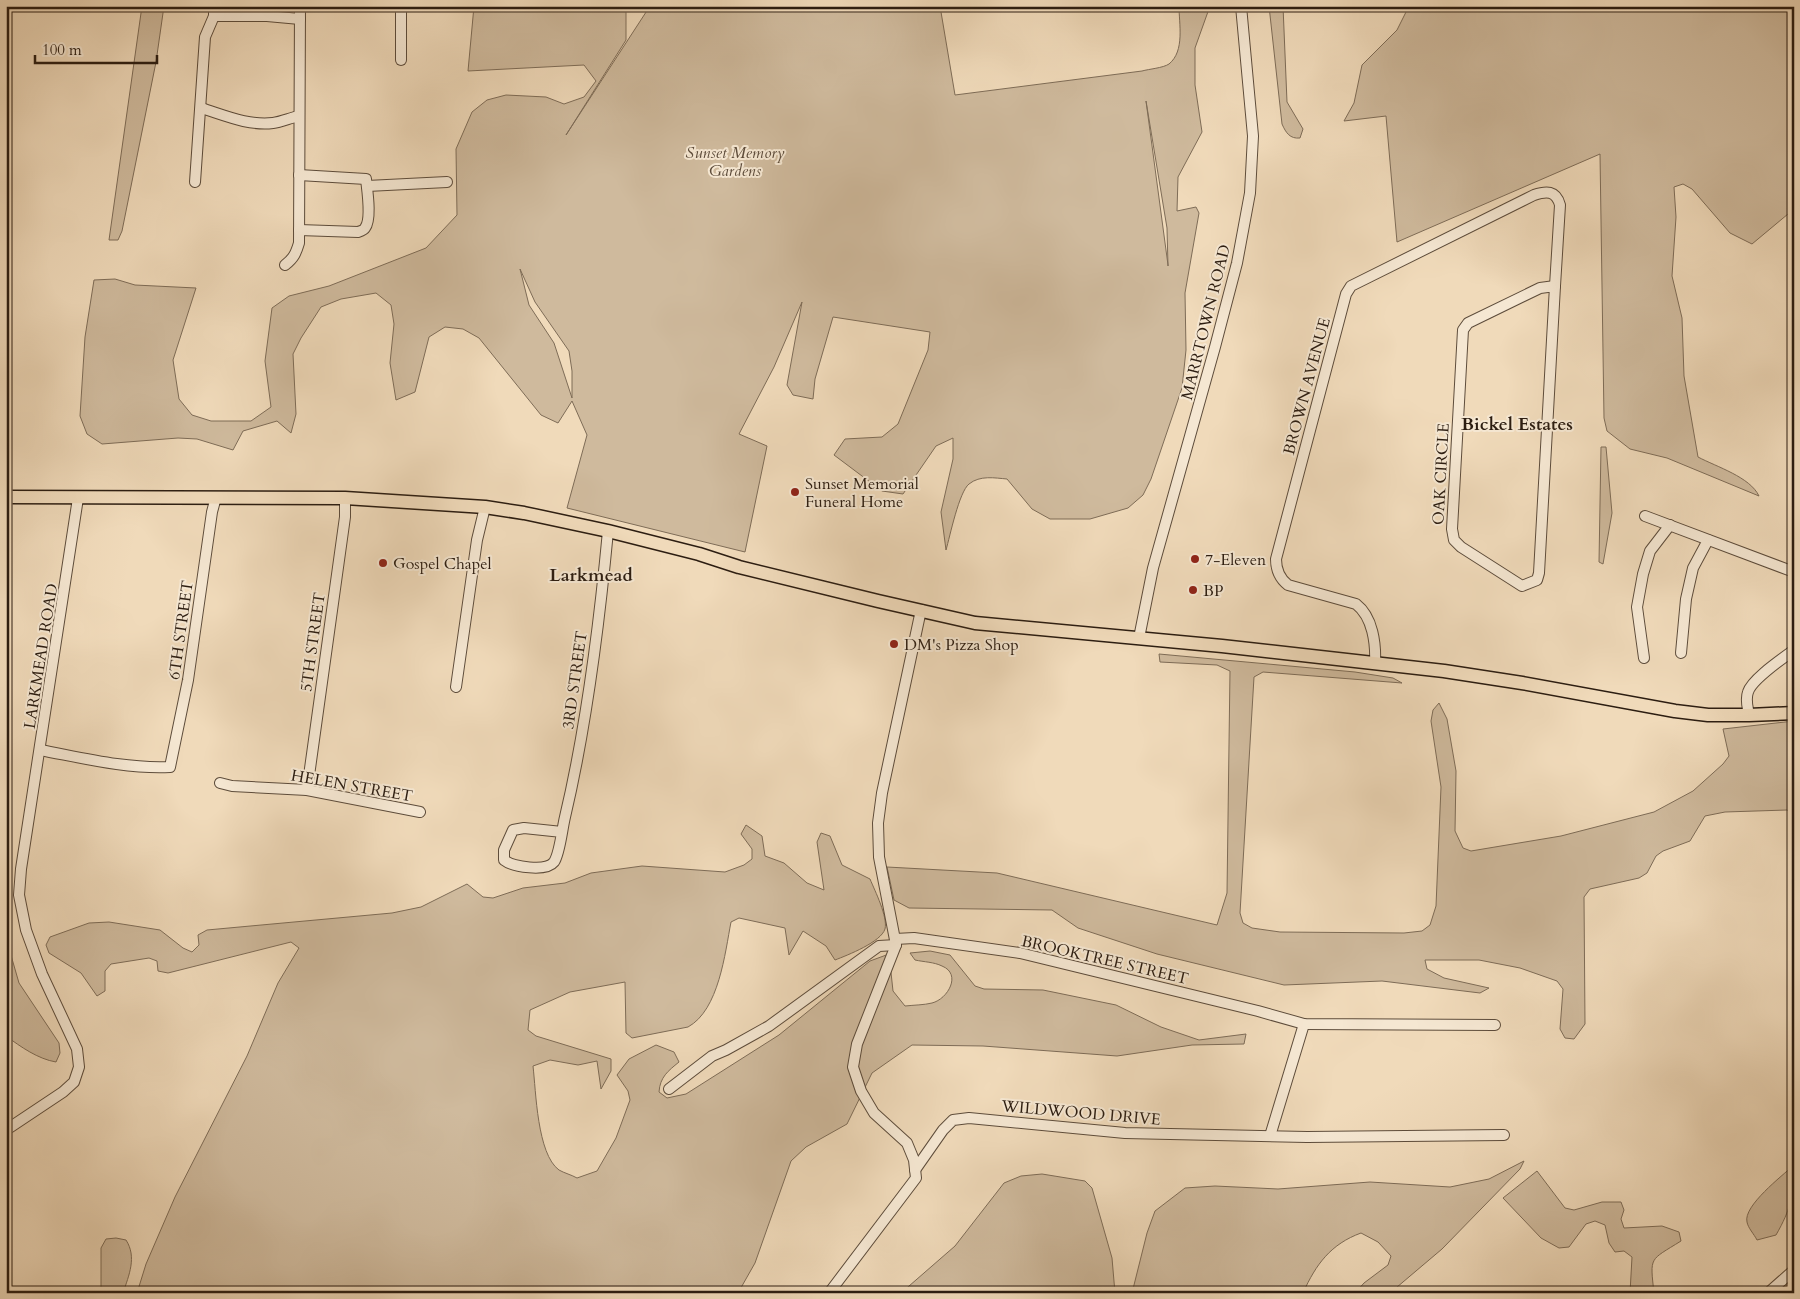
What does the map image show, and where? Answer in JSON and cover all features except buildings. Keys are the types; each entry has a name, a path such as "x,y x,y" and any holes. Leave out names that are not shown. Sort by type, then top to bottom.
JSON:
{"main road":[{"path":"6,497 345,498 485,507 524,513 608,531 698,554 739,567 975,623 1139,638 1444,671 1708,715 1749,716 1794,713"}],"street":[{"path":"285,265 296,253 299,243 300,6"},
{"path":"401,6 401,60"},
{"name":"MARRTOWN ROAD","path":"1139,638 1153,568 1237,263 1250,193 1253,136 1241,6"},
{"path":"194,182 205,37 214,11 300,19"},
{"path":"201,108 236,120 255,124 273,123 299,116"},
{"path":"298,175 366,179 368,210 367,226 358,232 299,230"},
{"path":"367,186 447,182"},
{"name":"BROWN AVENUE","path":"1375,664 1376,650 1374,637 1362,609 1356,604 1288,585 1281,580 1276,568 1279,549 1346,294 1351,286 1534,195 1545,192 1554,193 1558,198"},
{"name":"OAK CIRCLE","path":"1555,286 1540,288 1468,324 1463,330 1452,528 1454,540 1522,586 1537,580 1539,573 1560,205 1558,198"},
{"name":"6TH STREET","path":"40,750 130,766 149,768 170,767 188,680 212,512 216,497"},
{"name":"LARKMEAD ROAD","path":"6,1130 63,1092 74,1082 79,1067 77,1049 42,974 26,930 19,895 21,869 78,498"},
{"name":"5TH STREET","path":"307,790 345,517 345,498"},
{"path":"456,687 476,540 485,507"},
{"path":"1645,516 1794,572"},
{"path":"1644,658 1637,607 1643,574 1650,551 1670,525"},
{"name":"3RD STREET","path":"562,832 524,828 513,830 504,850 504,860 509,864 542,868 550,866 555,860 562,832 572,789 586,710 608,531"},
{"path":"1681,653 1686,599 1693,568 1708,540"},
{"path":"915,1170 914,1160 906,1143 874,1113 861,1091 853,1067 857,1044 896,942 879,857 878,823 882,793 921,610"},
{"path":"1749,716 1748,691 1760,676 1794,650"},
{"name":"HELEN STREET","path":"220,783 232,786 307,790 420,812"},
{"name":"BROOKTREE STREET","path":"669,1089 712,1056 769,1026 879,946 914,938 1020,953 1249,1008 1304,1024"},
{"path":"1270,1136 1304,1024 1496,1025"},
{"name":"WILDWOOD DRIVE","path":"829,1293 916,1178 915,1170 953,1120 969,1118 1125,1133 1307,1138 1504,1134"},
{"path":"1768,1293 1794,1270"}],"green space":[{"path":"142,6 164,6 156,62 122,231 118,240 109,240"},
{"name":"Sunset Memory Gardens","path":"474,6 626,6 626,40 566,135 650,6 940,6 955,95 1142,71 1169,64 1174,59 1179,45 1179,6 1210,6 1195,48 1195,85 1202,132 1178,177 1177,211 1196,207 1199,213 1185,293 1186,350 1182,388 1151,479 1143,495 1128,508 1090,519 1050,519 1032,509 1007,479 978,479 969,484 965,489 955,515 946,550 941,512 953,459 953,438 936,446 903,494 882,491 834,455 845,439 882,437 898,424 928,350 930,332 833,317 815,379 813,399 793,395 787,385 802,302 774,367 739,434 767,446 745,552 567,508 587,435 572,401 558,423 541,415 479,338 463,329 445,327 429,337 415,392 396,400 390,363 394,324 391,305 376,293 341,299 321,307 301,338 293,354 296,414 291,433 277,421 243,431 233,450 197,439 178,438 102,444 87,434 80,416 85,337 94,280 115,279 135,285 196,288 173,360 179,399 192,415 211,421 251,421 271,407 265,361 272,308 289,296 329,286 426,248 457,215 456,149 472,112 487,100 506,95 546,97 564,104 584,97 596,81 584,65 468,71","holes":["1146,101 1167,228 1168,265","520,269 535,302 569,351 572,371 572,398 554,343 529,305"]},
{"path":"1269,6 1283,6 1287,102 1303,129 1300,138 1294,138 1289,135 1282,124"},
{"path":"1409,6 1794,6 1794,209 1752,244 1730,233 1692,189 1683,184 1674,187 1676,217 1672,276 1682,318 1684,376 1698,457 1741,478 1755,489 1759,496 1667,458 1630,449 1607,431 1604,418 1600,154 1397,242 1386,116 1344,121 1354,103 1362,65 1397,30"},
{"path":"1601,447 1606,447 1612,513 1603,564 1599,562"},
{"path":"1159,654 1355,672 1393,678 1402,683 1263,672 1254,677 1240,913 1243,923 1252,928 1280,932 1404,933 1422,931 1430,925 1436,906 1441,787 1431,721 1433,710 1439,703 1447,719 1456,771 1455,831 1463,848 1471,851 1561,836 1654,812 1693,791 1723,764 1729,756 1723,729 1794,721 1794,814 1787,810 1725,812 1705,816 1690,841 1663,851 1656,856 1647,873 1639,878 1590,889 1584,897 1585,1024 1574,1039 1565,1038 1560,1029 1563,989 1557,981 1520,968 1479,960 1425,960 1427,969 1444,978 1489,988 1480,993 1382,981 1284,985 1157,954 1078,928 1052,910 909,908 894,900 887,867 997,873 1217,925 1227,893 1230,671 1217,665 1160,662"},
{"path":"746,825 762,836 765,856 784,863 807,883 824,890 817,842 821,833 830,836 842,865 870,879 883,911 885,929 871,943 835,960 826,946 803,931 789,955 785,928 739,918 731,922 723,964 714,994 699,1019 688,1027 632,1038 626,1033 625,982 570,992 530,1010 528,1030 536,1036 611,1059 611,1071 601,1089 597,1061 578,1065 550,1060 533,1066 542,1137 546,1151 559,1170 577,1178 597,1171 616,1138 630,1100 628,1091 617,1075 629,1059 656,1045 674,1052 679,1062 663,1078 659,1092 667,1098 686,1094 779,1035 870,961 889,954 893,991 905,1006 929,1004 938,1001 951,986 952,980 948,970 936,964 915,960 910,953 930,951 950,955 975,986 984,989 1043,990 1116,1005 1161,1027 1199,1040 1246,1034 1244,1044 1192,1045 1117,1056 983,1046 912,1045 872,1073 847,1124 806,1147 791,1161 755,1263 738,1293 137,1293 146,1264 175,1197 247,1056 278,983 299,948 291,942 168,973 158,971 157,961 149,958 111,964 105,971 105,991 97,996 81,973 49,953 46,945 50,937 89,923 109,922 160,930 183,948 192,952 199,945 198,935 207,930 392,913 421,907 467,884 483,897 493,898 523,888 565,883 591,873 642,866 725,872 744,865 752,859 752,849 741,834"},
{"path":"6,938 19,983 59,1043 60,1053 56,1062 36,1055 6,1036"},
{"path":"1524,1161 1520,1169 1442,1249 1390,1293 1355,1293 1364,1283 1388,1265 1391,1256 1378,1242 1361,1233 1341,1243 1326,1256 1313,1273 1303,1293 1132,1293 1147,1233 1155,1211 1185,1188 1215,1186 1278,1189 1370,1182 1450,1187 1489,1179"},
{"path":"1794,1165 1791,1201 1781,1226 1776,1235 1757,1240 1747,1222 1747,1215 1757,1200"},
{"path":"1537,1171 1565,1208 1574,1210 1602,1202 1621,1202 1624,1210 1621,1219 1624,1228 1662,1226 1679,1232 1681,1241 1657,1256 1654,1261 1652,1272 1654,1293 1630,1293 1632,1257 1624,1251 1615,1252 1609,1243 1605,1225 1595,1221 1586,1224 1569,1247 1559,1248 1541,1238 1503,1198"},
{"path":"1042,1174 1085,1181 1092,1188 1112,1258 1115,1293 901,1293 955,1246 1004,1183 1021,1176"},
{"path":"106,1239 126,1240 131,1253 131,1266 123,1293 101,1293 101,1248"}],"place":[{"name":"Sunset Memorial Funeral Home","path":"795,492"},
{"name":"7-Eleven","path":"1195,559"},
{"name":"Gospel Chapel","path":"383,563"},
{"name":"BP","path":"1193,590"},
{"name":"DM's Pizza Shop","path":"894,644"}],"district":[{"name":"Bickel Estates","path":"1517,424"},
{"name":"Larkmead","path":"591,575"}]}
